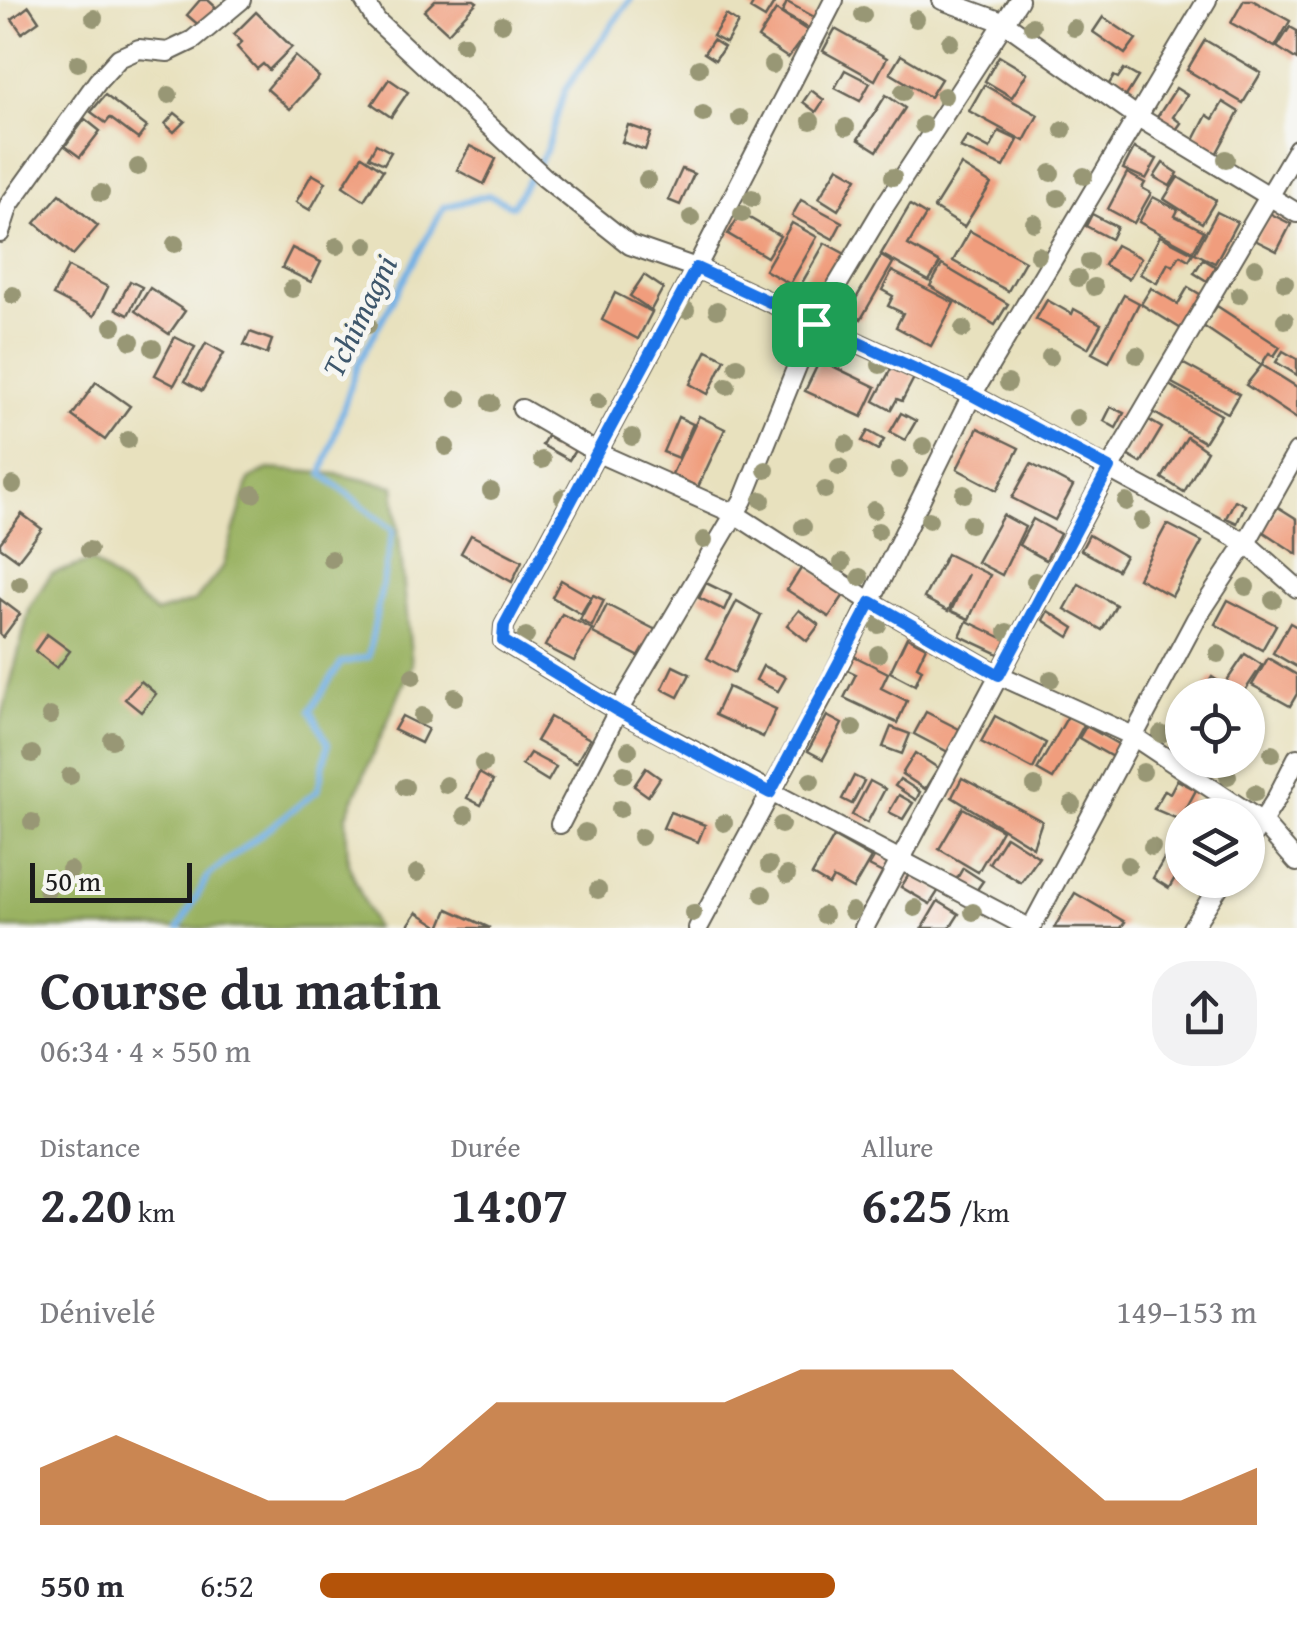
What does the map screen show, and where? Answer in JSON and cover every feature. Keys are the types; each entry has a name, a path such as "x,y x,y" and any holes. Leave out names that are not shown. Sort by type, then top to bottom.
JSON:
{"street":[{"path":"0,233 9,206 98,81 119,58 140,49 168,52 193,40 241,0"},
{"path":"364,0 376,20 544,177 630,245 696,268 972,395 1246,544 1297,588"},
{"path":"834,0 504,626 503,641 618,711 1030,928 1196,619 1246,544 1297,452"},
{"path":"942,0 1005,23 1138,116 1297,213"},
{"path":"560,824 618,711 735,514 814,324 884,207 1019,0"},
{"path":"698,928 871,602 972,395 1207,0"},
{"path":"864,928 1109,468 1297,149"},
{"path":"522,409 598,453 735,514 871,602 999,675 1132,736 1226,798"},
{"path":"1265,817 1297,758"},
{"path":"1265,825 1297,862"},
{"path":"1192,928 1212,898"}],"green space":[{"path":"268,469 336,474 394,486 412,665 346,817 348,863 375,928 0,928 0,725 30,607 51,574 92,561 156,613 195,601 223,567 249,480"}],"building":[{"path":"200,0 208,0 219,10 202,28 187,15"},
{"path":"435,0 477,2 448,33 424,11"},
{"path":"755,0 776,0 765,18 750,9"},
{"path":"1244,0 1252,0 1290,21 1275,47 1231,23"},
{"path":"787,2 816,18 810,29 782,13"},
{"path":"29,6 39,21 22,33 12,19"},
{"path":"776,10 808,31 788,58 758,38"},
{"path":"256,12 292,47 269,70 263,64 257,69 237,47 242,42 234,34"},
{"path":"726,15 738,23 726,43 713,36"},
{"path":"1103,17 1136,39 1125,54 1093,32"},
{"path":"1290,27 1297,31 1297,60 1277,47"},
{"path":"835,29 887,58 875,80 823,51"},
{"path":"713,40 724,47 715,60 704,53"},
{"path":"1205,40 1261,73 1243,103 1187,70"},
{"path":"901,55 941,79 930,97 890,73"},
{"path":"295,56 319,77 290,109 267,89"},
{"path":"999,56 1027,73 1012,97 985,81"},
{"path":"1124,69 1138,77 1125,98 1107,87"},
{"path":"845,70 870,83 860,101 835,88"},
{"path":"389,79 408,92 391,117 372,104"},
{"path":"984,85 1038,115 1024,141 969,111"},
{"path":"1176,88 1187,95 1173,117 1181,123 1173,134 1154,122"},
{"path":"811,90 824,100 816,112 803,102"},
{"path":"105,95 147,127 138,139 110,118 106,123 91,112"},
{"path":"886,95 905,108 877,151 858,139"},
{"path":"1223,102 1239,112 1214,158 1191,146 1207,115 1213,119"},
{"path":"175,113 185,121 174,132 165,124"},
{"path":"85,119 100,131 80,157 65,146"},
{"path":"628,125 651,133 645,150 622,142"},
{"path":"999,131 1018,140 1004,167 960,148 967,137 990,149"},
{"path":"376,144 391,152 384,164 369,157"},
{"path":"470,146 496,159 484,184 457,170"},
{"path":"1134,148 1157,159 1146,179 1123,169"},
{"path":"362,156 383,170 364,200 343,186"},
{"path":"1163,163 1178,173 1170,186 1154,177"},
{"path":"961,165 991,184 964,227 934,208"},
{"path":"838,167 857,178 838,210 819,198"},
{"path":"682,169 694,174 680,205 668,200"},
{"path":"1127,173 1145,183 1142,188 1151,193 1134,223 1108,209"},
{"path":"312,174 326,182 310,210 296,202"},
{"path":"1178,177 1216,200 1202,223 1164,199"},
{"path":"60,194 98,226 73,255 35,223"},
{"path":"1153,197 1178,210 1175,216 1204,231 1193,251 1139,222"},
{"path":"801,200 842,222 833,239 792,216"},
{"path":"910,205 926,215 908,245 940,263 929,281 881,254"},
{"path":"1217,212 1237,222 1215,263 1195,253"},
{"path":"741,213 780,236 767,257 728,234"},
{"path":"1269,213 1291,224 1277,251 1255,240"},
{"path":"1092,214 1117,227 1111,239 1086,226"},
{"path":"792,223 817,237 790,284 765,270"},
{"path":"970,231 1025,261 1008,291 953,261"},
{"path":"1160,236 1193,253 1189,260 1180,255 1173,266 1168,263 1157,283 1140,274"},
{"path":"825,243 847,255 818,306 796,293"},
{"path":"1116,245 1141,258 1129,279 1104,265"},
{"path":"292,248 321,262 311,282 282,268"},
{"path":"881,256 893,263 861,319 848,312"},
{"path":"1203,259 1216,267 1207,281 1194,273"},
{"path":"942,265 1008,304 995,325 930,286"},
{"path":"68,267 108,287 94,316 53,295"},
{"path":"892,271 954,303 931,346 896,327 903,313 888,306 893,296 882,290"},
{"path":"644,275 663,288 651,310 630,296"},
{"path":"130,281 142,287 128,315 116,309"},
{"path":"1188,287 1203,296 1183,330 1141,304 1151,288 1178,304"},
{"path":"150,288 185,311 169,334 135,311"},
{"path":"615,293 652,312 638,339 602,320"},
{"path":"1124,295 1139,303 1109,362 1092,353"},
{"path":"1047,300 1101,324 1088,348 1036,319"},
{"path":"1217,306 1280,347 1274,356 1269,353 1261,365 1203,326"},
{"path":"250,332 272,340 267,354 244,345"},
{"path":"175,337 195,347 174,385 155,375"},
{"path":"206,343 224,353 202,391 185,381"},
{"path":"707,350 725,359 708,394 690,384"},
{"path":"1283,351 1297,359 1297,375 1276,362"},
{"path":"820,360 876,387 862,417 805,391"},
{"path":"1182,363 1239,394 1228,413 1172,383"},
{"path":"893,365 915,376 902,401 897,399 891,410 874,401"},
{"path":"1262,365 1297,387 1297,419 1246,385"},
{"path":"96,382 130,406 105,440 72,416"},
{"path":"1169,385 1221,415 1204,442 1153,412"},
{"path":"1111,407 1124,413 1116,428 1104,421"},
{"path":"901,413 916,421 905,440 890,432"},
{"path":"699,416 725,429 698,487 672,474"},
{"path":"678,417 693,424 678,458 663,452"},
{"path":"1149,420 1162,428 1141,463 1127,455"},
{"path":"978,428 1019,448 997,490 957,469"},
{"path":"868,431 884,440 878,450 862,441"},
{"path":"561,434 579,444 569,460 542,445 547,436 557,441"},
{"path":"1187,437 1207,451 1184,492 1162,478"},
{"path":"1031,464 1073,486 1055,520 1012,498"},
{"path":"1235,500 1245,505 1237,523 1226,518"},
{"path":"1278,507 1297,519 1297,554 1262,531"},
{"path":"22,514 42,529 18,560 0,543"},
{"path":"1003,515 1025,527 1002,575 977,562"},
{"path":"1033,519 1060,534 1046,560 1019,545"},
{"path":"1167,524 1202,542 1172,596 1138,578"},
{"path":"471,535 522,561 512,582 461,553"},
{"path":"1089,535 1125,556 1117,570 1081,550"},
{"path":"947,554 990,575 969,619 951,611 968,574 948,611 924,598"},
{"path":"804,564 846,592 829,617 787,590"},
{"path":"561,580 591,597 581,614 552,597"},
{"path":"706,583 731,595 724,610 699,598"},
{"path":"1079,584 1116,605 1102,630 1065,609"},
{"path":"593,595 604,600 592,626 580,620"},
{"path":"0,599 20,614 3,637 0,634"},
{"path":"1228,600 1276,625 1262,650 1215,624"},
{"path":"737,601 761,615 734,673 707,658"},
{"path":"607,605 658,631 644,659 593,633"},
{"path":"799,610 819,625 807,641 787,625"},
{"path":"1048,611 1074,628 1069,637 1043,620"},
{"path":"562,614 592,629 574,661 545,646"},
{"path":"967,621 1010,642 1003,656 960,636"},
{"path":"1290,623 1297,627 1297,667 1273,653"},
{"path":"47,634 70,651 57,668 35,651"},
{"path":"907,637 926,647 917,666 922,669 915,685 890,672"},
{"path":"1245,654 1262,665 1253,678 1229,678"},
{"path":"854,656 888,673 881,688 907,701 897,723 844,698 856,674 847,670"},
{"path":"1268,658 1297,675 1297,694 1290,706 1265,692 1265,678 1256,678"},
{"path":"673,666 690,674 678,697 662,689"},
{"path":"763,666 786,677 778,691 756,680"},
{"path":"141,681 156,694 141,712 125,699"},
{"path":"728,687 776,709 763,737 715,715"},
{"path":"926,712 961,730 950,753 914,734"},
{"path":"402,716 428,729 421,743 394,730"},
{"path":"827,716 842,724 823,759 808,751"},
{"path":"995,716 1046,743 1033,769 981,742"},
{"path":"1068,716 1084,725 1053,779 1037,770"},
{"path":"550,717 590,739 576,763 536,741"},
{"path":"1086,726 1123,747 1116,759 1079,738"},
{"path":"891,727 910,734 902,754 883,747"},
{"path":"530,753 556,767 548,781 522,765"},
{"path":"915,753 938,768 925,789 902,774"},
{"path":"646,768 660,778 648,796 634,786"},
{"path":"479,773 493,781 481,805 467,798"},
{"path":"854,776 864,781 852,804 842,799"},
{"path":"962,778 1042,821 1033,847 952,797"},
{"path":"900,779 920,792 916,800 895,786"},
{"path":"1177,780 1196,790 1192,798 1165,798 1165,814 1154,809 1165,790 1170,793"},
{"path":"870,781 885,789 867,823 852,815"},
{"path":"899,795 913,803 903,819 889,812"},
{"path":"963,808 1002,830 978,872 939,849"},
{"path":"670,812 705,825 698,842 663,828"},
{"path":"1006,836 1039,857 1021,883 989,863"},
{"path":"834,837 871,858 853,889 833,878 829,885 812,875"},
{"path":"877,853 896,863 889,876 869,866"},
{"path":"1165,857 1165,886 1153,878"},
{"path":"963,868 983,881 976,891 956,880"},
{"path":"910,873 939,890 930,904 901,887"},
{"path":"1075,893 1125,922 1121,928 1054,928"},
{"path":"938,901 959,914 950,928 922,928"},
{"path":"448,909 490,928 440,928"},
{"path":"417,912 437,925 435,928 407,927"}],"waterway":[{"name":"Tchimagni","path":"179,928 209,875 318,790 328,744 311,710 341,663 368,657 393,530 322,474 358,363 444,207 489,195 512,206 546,151 565,90 630,0"}],"route":[{"path":"696,268 814,324 972,395 1109,468 999,675 871,602 770,793 515,650 503,641 504,626 696,268"}]}
